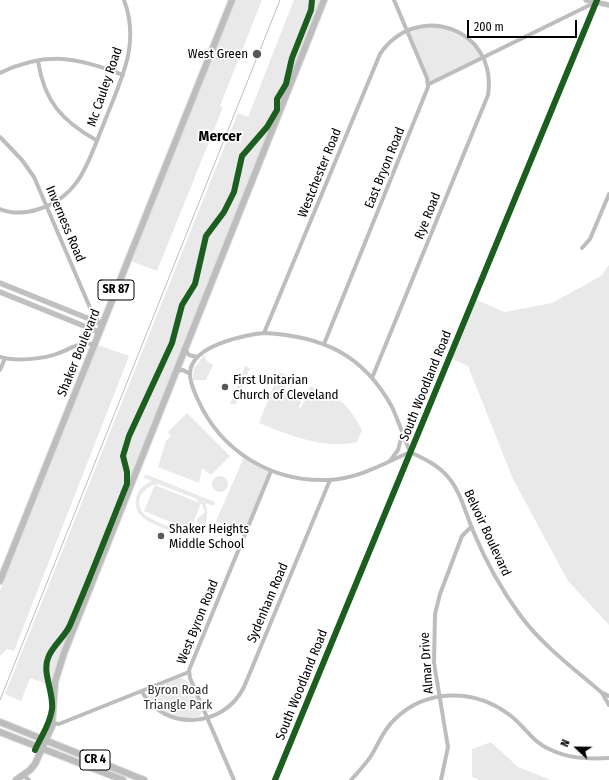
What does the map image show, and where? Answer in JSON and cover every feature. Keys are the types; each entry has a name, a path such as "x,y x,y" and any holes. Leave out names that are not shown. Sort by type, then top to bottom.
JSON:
{"main road":[{"name":"Shaker Boulevard","path":"0,581 232,0"},
{"path":"16,780 33,767 43,748 53,723 56,682 62,658 324,0"},
{"name":"CR 4","path":"0,722 144,780"},
{"name":"CR 4","path":"0,732 123,780"}],"street":[{"name":"Mc Cauley Road","path":"0,209 19,212 47,206 61,200 81,177 123,75 130,53 128,11 124,0"},
{"path":"394,0 429,84 596,1"},
{"path":"586,0 609,5"},
{"name":"South Woodland Road","path":"275,780 596,1"},
{"path":"407,30 425,25 450,28 470,39 484,58"},
{"name":"Westchester Road","path":"264,333 378,58 393,39 407,30"},
{"name":"Rye Road","path":"372,378 485,104 488,95 489,80 484,58"},
{"path":"0,73 14,66 38,61 49,59 75,59 92,63 123,75"},
{"path":"38,61 44,87 59,113 68,123 96,140"},
{"name":"East Bryon Road","path":"324,344 424,100 429,84"},
{"name":"Inverness Road","path":"0,137 22,160 34,177 91,310 102,324"},
{"path":"582,248 590,238 609,194"},
{"path":"0,283 102,324"},
{"path":"0,292 99,332"},
{"path":"84,326 89,324 87,318"},
{"path":"264,333 293,335 324,344 352,360 372,378 393,409 410,452 367,472 330,480 302,479 271,471 244,456 221,436 203,410 193,390 190,374 192,364 197,357 228,341 264,333"},
{"path":"0,370 2,358 42,357 60,353 83,343 94,345"},
{"path":"185,349 189,355 197,357"},
{"path":"176,371 183,370 190,374"},
{"path":"390,461 398,450 402,434"},
{"name":"Belvoir Boulevard","path":"410,452 431,462 448,477 457,492 485,559 505,593 521,616 540,638 601,692 609,696"},
{"name":"West Byron Road","path":"234,780 189,672 271,471"},
{"name":"Sydenham Road","path":"208,718 228,708 241,693 330,480"},
{"name":"Almar Drive","path":"441,780 448,747 433,649 434,614 462,536 471,527"},
{"path":"53,723 59,724 189,672"},
{"path":"142,692 150,703 168,715 187,720 208,718"},
{"path":"601,692 609,705"},
{"path":"351,780 371,756 393,721 416,705 439,696 464,696 478,699 500,708 512,717 540,744 565,755 577,758 609,758"},
{"path":"24,775 29,780"}],"green space":[{"path":"235,0 262,0 220,106 223,107 157,271 131,261"},
{"path":"294,0 324,0 65,648 55,687 30,678 21,701 5,694 238,113 248,117"},
{"path":"425,25 459,31 484,58 429,84 407,30"},
{"path":"609,265 609,625 568,581 513,479 468,366 450,358 474,299 505,312 552,303 601,276"},
{"path":"98,345 129,356 14,651 7,649 0,656 0,591"},
{"path":"204,355 207,361 213,365 206,380 193,380 194,368"},
{"path":"245,366 250,368 236,404 230,404"},
{"path":"279,372 289,376 284,390 303,397 299,407 301,408 310,386 328,394 347,406 362,430 357,442 344,444 319,443 259,423"},
{"path":"187,413 230,456 211,475 202,468 199,483 158,467 166,441 171,436 168,432"},
{"path":"244,457 271,471 245,534 216,521"},
{"path":"145,474 215,502 214,506 205,503 207,508 207,520 202,529 193,534 183,535 163,528 140,515 136,505 138,493 141,488 152,481 144,478","holes":["158,484 195,498 200,503 155,485 144,511 190,530 201,503 205,512 197,519 198,528 188,532 170,527 151,518 143,513 139,503 144,491 153,485"]},
{"path":"217,476 223,476 228,481 226,490 223,492 217,492 212,487 212,481"},
{"name":"Byron Road Triangle Park","path":"179,678 184,679 192,686 202,711 200,716 187,718 172,715 158,707 148,697 149,691"},
{"path":"491,742 518,767 551,780 479,780 472,777 472,749"}],"tram line":[{"path":"0,700 280,0"}],"cycle path":[{"path":"35,750 47,725 52,709 46,670 48,658 52,649 65,634 70,625 127,484 127,472 123,456 129,436 172,343 182,305 195,284 206,236 224,212 234,192 242,156 267,127 277,110 277,99 286,84 292,58 311,10 312,0"},
{"path":"275,780 597,0"}],"place":[{"name":"West Green","path":"257,54"},
{"name":"First Unitarian Church of Cleveland","path":"225,387"},
{"name":"Shaker Heights Middle School","path":"161,536"}],"district":[{"name":"Mercer","path":"220,137"}]}
